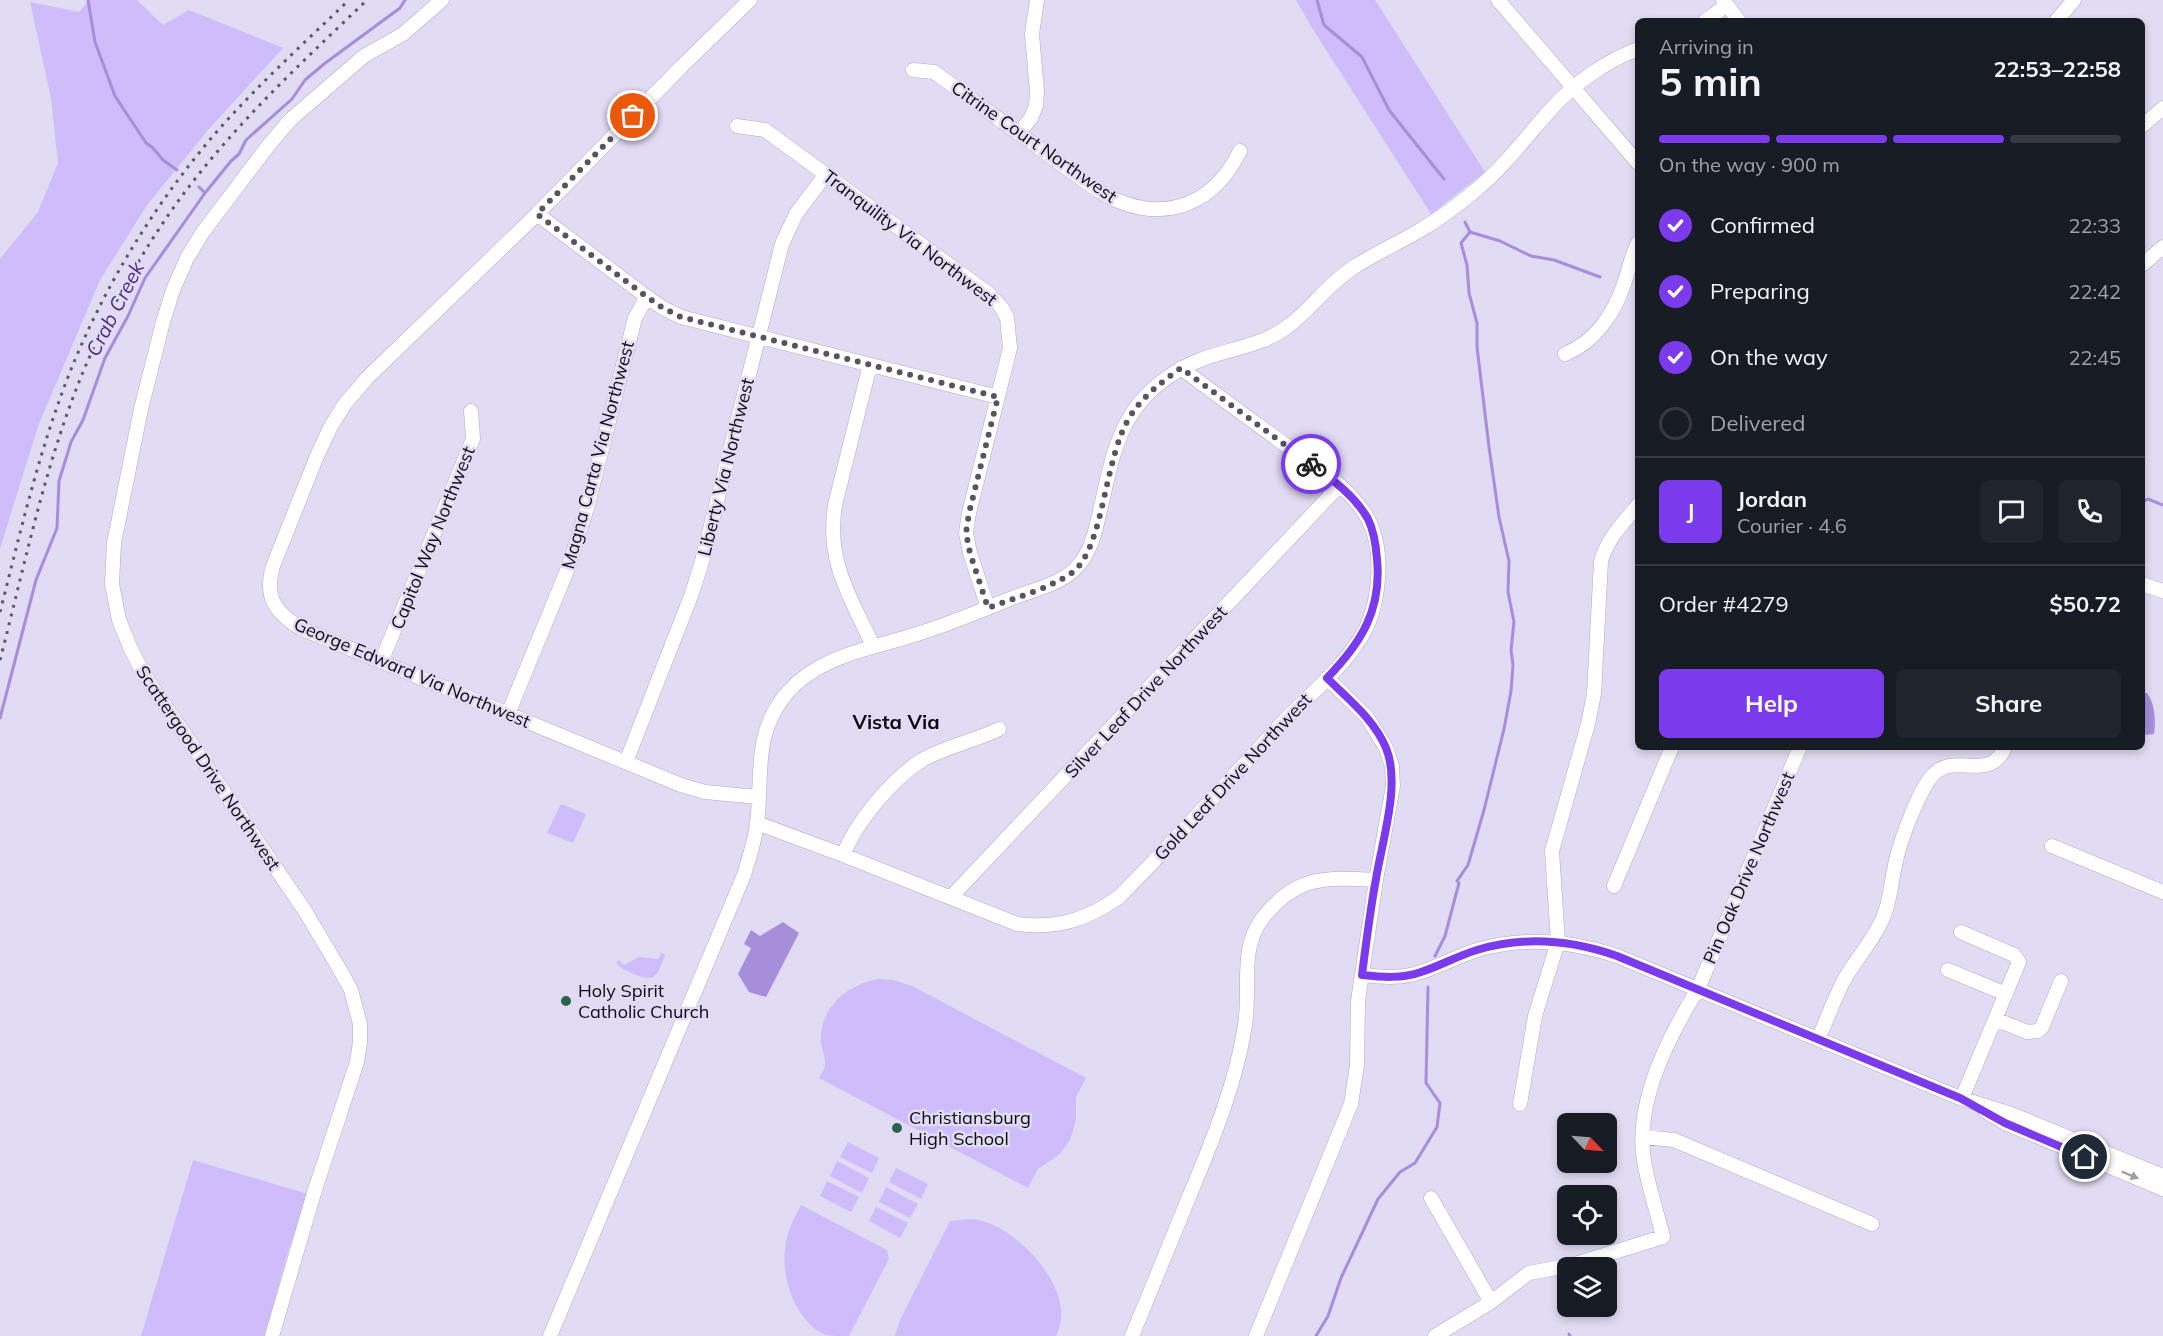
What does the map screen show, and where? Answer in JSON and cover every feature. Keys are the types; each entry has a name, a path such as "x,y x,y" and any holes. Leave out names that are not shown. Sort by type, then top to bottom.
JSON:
{"street":[{"name":"Scattergood Drive Northwest","path":"272,1336 298,1246 357,1062 360,1024 351,990 305,912 143,673 119,620 112,584 114,543 141,409 163,322 173,290 187,258 206,226 290,120 364,56 403,34 442,0"},
{"name":"George Edward Via Northwest","path":"750,0 537,214 367,378 344,405 317,456 268,581 277,609 287,620 302,629 681,785 705,792 758,797"},
{"path":"1019,133 1031,118 1036,106 1032,34 1037,0"},
{"path":"1498,0 1635,159"},
{"path":"2059,18 2074,0"},
{"path":"1709,18 1725,3 1737,18"},
{"path":"550,1336 744,875 757,824 760,756 764,736 770,717 779,702 791,688 828,662 873,646 919,634 1056,581 1073,572 1092,544 1114,453 1126,424 1143,399 1158,384 1181,368 1259,342 1290,325 1340,277 1420,230 1479,188 1514,154 1553,107 1574,88 1611,62 1635,50"},
{"name":"Citrine Court Northwest","path":"913,70 934,72 1114,200 1147,209 1184,207 1201,198 1231,170 1240,151"},
{"path":"2145,123 2163,108"},
{"name":"Tranquility Via Northwest","path":"737,126 765,130 989,294 1002,308 1007,318 1010,348 966,533 988,608"},
{"name":"Liberty Via Northwest","path":"626,762 691,596 788,229 800,207 826,174"},
{"path":"537,214 647,297 681,317 998,397"},
{"path":"2145,263 2163,247"},
{"path":"1565,354 1580,348 1592,338 1613,309 1635,251"},
{"name":"Magna Carta Via Northwest","path":"508,714 568,568 587,508 635,318 647,297"},
{"path":"870,365 835,505 832,527 834,553 840,574 873,646"},
{"name":"Gold Leaf Drive Northwest","path":"757,824 843,855 1017,924 1036,926 1077,920 1100,910 1119,897 1345,660 1362,637 1373,612 1377,587 1376,544 1369,520 1356,501 1339,486 1181,368"},
{"name":"Capitol Way Northwest","path":"381,662 473,439 471,411"},
{"name":"Silver Leaf Drive Northwest","path":"951,897 1339,486"},
{"path":"1520,1104 1535,1016 1558,942 1552,851 1592,708 1601,561 1612,537 1635,509"},
{"path":"2145,585 2163,591"},
{"path":"1256,1336 1351,1104 1357,1065 1358,1001 1393,786 1392,766 1386,748 1367,717 1327,678"},
{"path":"843,855 860,823 902,776 923,760 977,740 999,729"},
{"path":"1614,886 1671,750"},
{"name":"Pin Oak Drive Northwest","path":"1491,1302 1529,1273 1572,1265 1663,1237 1643,1152 1644,1122 1651,1085 1680,1020 1698,989 1799,750"},
{"path":"1818,1039 1843,982 1872,939 1883,918 1890,898 1899,848 1924,788 1934,773 1945,767 1987,766 1996,761 2003,750"},
{"path":"2052,846 2163,892"},
{"path":"1132,1336 1202,1166 1232,1083 1246,1022 1246,970 1254,932 1270,910 1297,887 1321,879 1376,880"},
{"path":"1961,932 2017,958 2019,966 1962,1098"},
{"path":"1362,975 1409,976 1475,950 1492,946 1527,942 1583,945 1698,989 1962,1098 2011,1114 2163,1176"},
{"path":"1948,970 2006,994"},
{"path":"1995,1019 2027,1032 2038,1031 2042,1027 2061,981"},
{"path":"1962,1098 2005,1123 2163,1189"},
{"path":"1643,1137 1676,1141 1872,1224"},
{"path":"1431,1198 1491,1302 1435,1336"}],"shaded area":[{"path":"89,0 137,0 163,25 189,10 283,48 208,130 147,205 100,280 38,426 0,549 0,259 38,212 58,163 51,98 30,2 79,12"},
{"path":"1296,0 1375,0 1485,172 1431,214"},
{"path":"2145,693 2147,693 2152,702 2155,718 2154,734 2146,735"},
{"path":"561,804 586,814 573,843 547,833"},
{"path":"783,922 799,933 766,997 749,992 738,974 751,948 744,944 751,930 760,936"},
{"path":"662,953 665,955 660,968 651,978 634,974 616,963 619,960 624,965 639,957 658,959"},
{"path":"879,979 893,980 912,986 1086,1078 1076,1097 1076,1120 1070,1140 1060,1154 1038,1169 1028,1188 819,1078 825,1067 821,1037 826,1015 839,998 848,991"},
{"path":"848,1142 879,1158 872,1173 840,1157"},
{"path":"193,1160 308,1194 288,1252 265,1336 141,1336"},
{"path":"837,1161 869,1178 862,1193 830,1176"},
{"path":"896,1168 928,1184 921,1199 889,1182"},
{"path":"827,1181 859,1197 851,1212 820,1196"},
{"path":"886,1187 918,1204 910,1218 879,1202"},
{"path":"801,1205 887,1250 889,1259 849,1336 825,1335 815,1329 799,1310 788,1286 784,1261 785,1249 793,1221"},
{"path":"876,1207 908,1223 900,1238 869,1221"},
{"path":"972,1219 987,1222 1003,1230 1033,1255 1045,1270 1060,1302 1061,1320 1056,1336 895,1336 900,1320 950,1221"}],"waterway":[{"path":"88,0 95,42 115,96 146,143 177,170"},
{"name":"Crab Creek","path":"0,718 36,580 57,528 59,481 71,442 83,420 105,358 145,278 205,193 239,154 246,140 292,99 305,80 400,8 405,0"},
{"path":"1317,0 1324,25 1362,57 1389,110 1444,179"},
{"path":"199,187 205,193"},
{"path":"1465,222 1470,232"},
{"path":"1470,232 1500,241 1531,256 1554,260 1600,277"},
{"path":"1435,956 1445,936 1459,883 1457,881 1468,865 1484,810 1504,729 1513,665 1511,650 1514,622 1508,592 1509,561 1499,517 1489,447 1477,347 1477,323 1469,293 1467,265 1461,243 1470,232"},
{"path":"2145,500 2148,499 2163,505"},
{"path":"1316,1336 1328,1316 1341,1278 1378,1199 1400,1172 1415,1163 1437,1127 1440,1103 1426,1083 1428,987"}],"railway":[{"path":"0,612 50,427 85,337 131,249 187,168 224,123 349,0"},
{"path":"0,660 58,442 83,372 121,292 167,217 212,158 261,103 367,0"}],"way so far":[{"path":"633,116 537,214 647,297 681,317 998,397 966,533 988,608 1073,572 1092,544 1114,453 1130,415 1158,384 1181,368 1311,464"}],"place":[{"name":"Holy Spirit Catholic Church","path":"566,1001"},
{"name":"Christiansburg High School","path":"897,1128"}],"district":[{"name":"Vista Via","path":"896,722"}],"route":[{"path":"1311,464 1356,501 1369,520 1376,544 1378,569 1373,612 1362,637 1345,660 1327,678 1367,717 1386,748 1392,766 1393,786 1362,975 1409,976 1475,950 1509,943 1558,942 1583,945 1617,956 1960,1098 2005,1123 2085,1157"}]}
